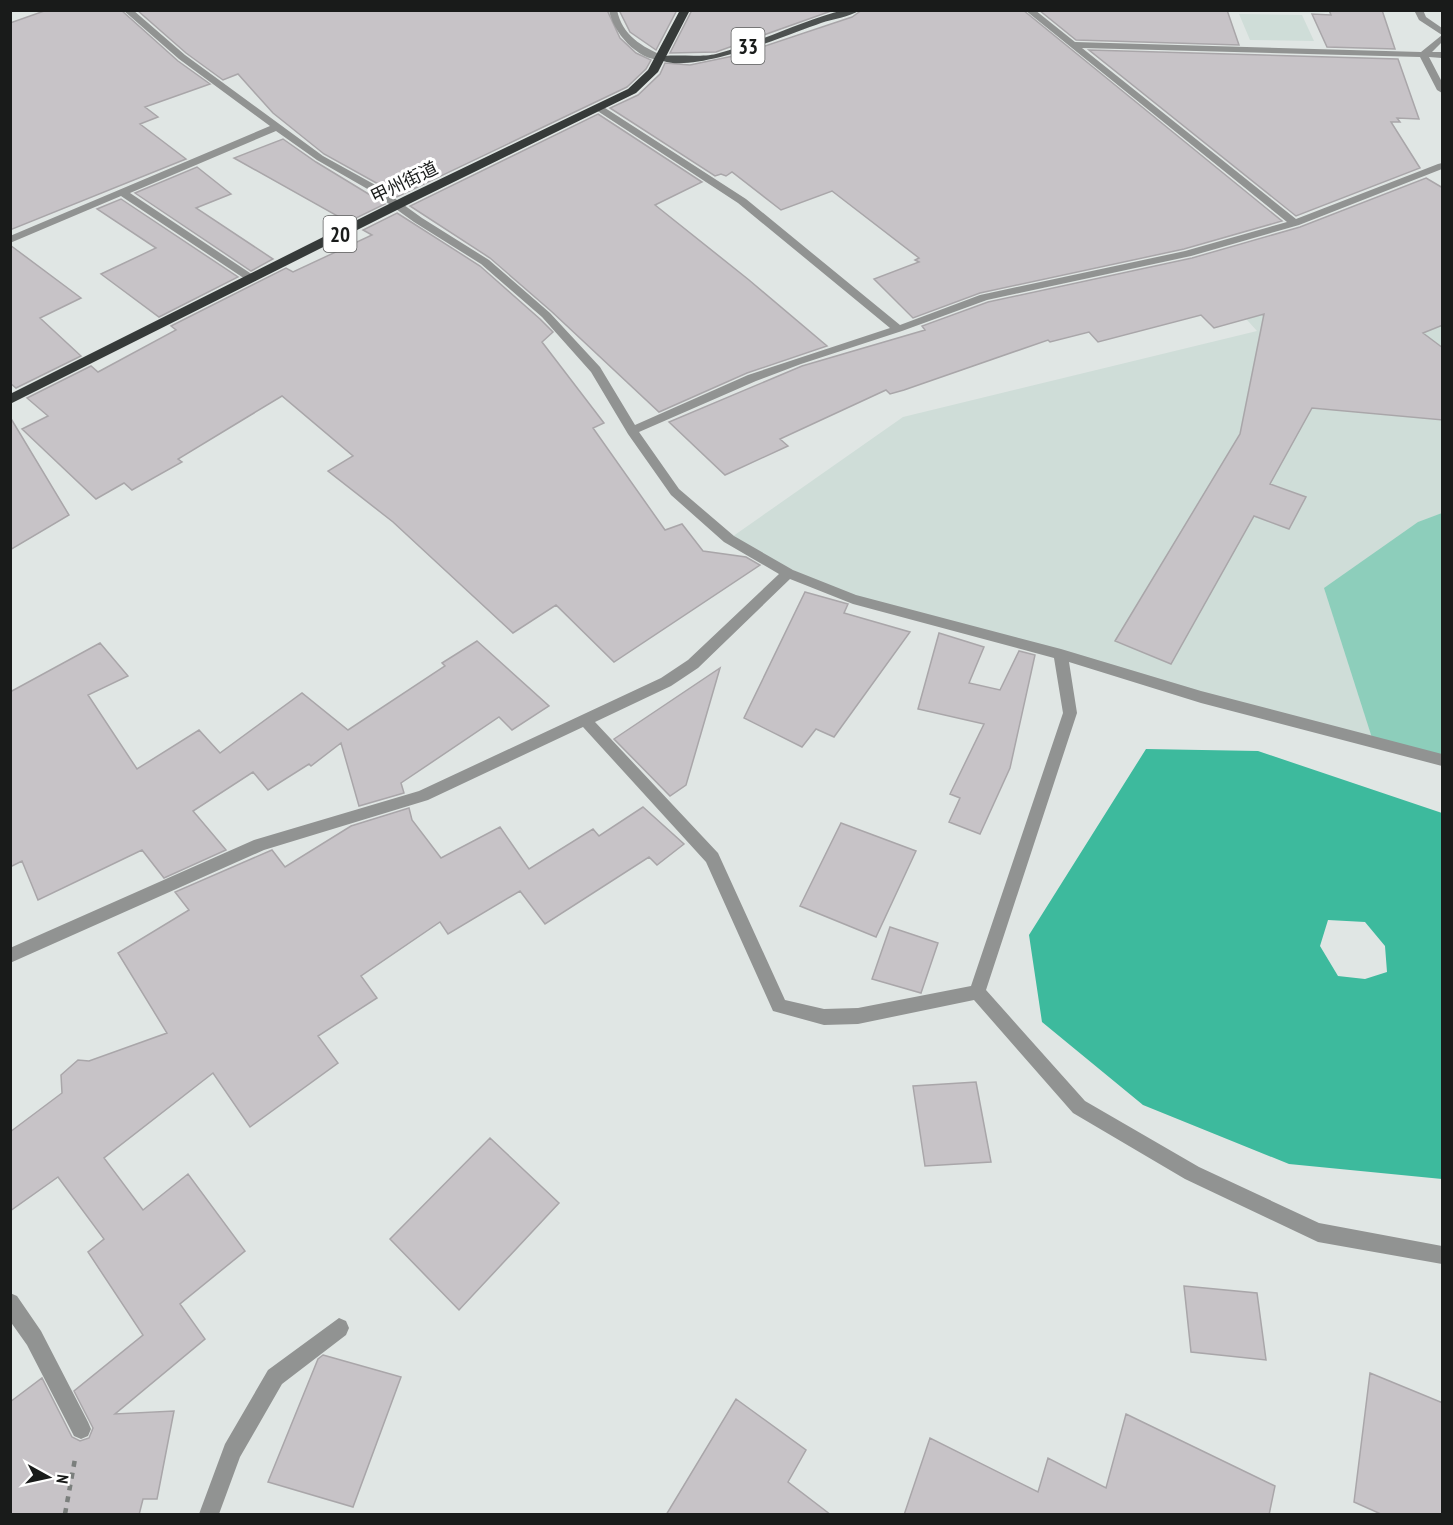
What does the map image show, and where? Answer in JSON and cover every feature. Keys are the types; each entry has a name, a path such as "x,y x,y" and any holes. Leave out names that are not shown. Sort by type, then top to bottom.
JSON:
{"highway":[{"name":"甲州街道","path":"10,400 399,204 632,91 653,72 685,10"}],"main road":[{"name":"33","path":"661,58 691,60 716,57 856,10"}],"street":[{"path":"127,10 182,57 321,158 399,204 418,220 485,262 546,315 596,370 632,431 675,492 729,539 788,573 853,599 1061,654 1201,697 1443,760"},
{"path":"613,10 617,26 626,36 642,51 661,58"},
{"path":"1029,10 1295,223"},
{"path":"1418,10 1422,18 1443,33"},
{"path":"1423,55 1443,38"},
{"path":"1071,45 1443,55"},
{"path":"1423,55 1443,90"},
{"path":"599,108 742,201 898,329"},
{"path":"10,240 279,126"},
{"path":"632,431 796,361 898,329 984,297 1188,254 1295,223 1443,166"},
{"path":"1429,170 1443,179"},
{"path":"123,193 252,279"},
{"path":"10,956 260,844 423,796 666,682 693,664 788,573"},
{"path":"977,992 1070,713 1061,654"},
{"path":"584,719 712,858 779,1006 824,1017 858,1016 977,992"},
{"path":"977,992 1080,1107 1191,1173 1318,1232 1443,1255"},
{"path":"10,1303 34,1338 81,1429"},
{"path":"209,1515 232,1451 275,1377 339,1329"}],"path":[{"path":"65,1515 81,1429"}],"shaded area":[{"path":"1239,14 1302,15 1314,41 1250,40"},
{"path":"1442,239 1442,760 853,599 729,539 903,417 1257,331 1193,260"},
{"path":"1442,513 1442,760 1373,741 1324,588 1418,522"},
{"path":"1146,749 1258,751 1442,813 1442,1179 1289,1164 1143,1105 1042,1022 1029,935","holes":["1328,920 1365,922 1385,946 1387,972 1365,979 1338,976 1320,946"]}],"building":[{"path":"47,10 121,10 178,61 210,84 145,107 158,117 140,124 186,159 10,230 10,23"},
{"path":"137,10 607,10 620,38 636,53 651,60 646,69 627,87 397,197 324,154 273,113 238,74 223,80 186,53"},
{"path":"619,10 677,10 656,50 630,32"},
{"path":"692,10 834,10 716,52 670,53"},
{"path":"862,10 1023,10 1282,221 1184,249 980,293 913,318 874,279 919,262 915,260 919,258 832,191 781,210 732,172 726,176 721,174 715,176 610,108 638,95 660,74 665,63 690,65 738,55 852,17"},
{"path":"1039,10 1227,10 1239,45 1076,40"},
{"path":"1329,10 1382,10 1395,49 1327,47 1312,14 1331,15"},
{"path":"1089,50 1398,59 1419,119 1397,118 1400,122 1391,122 1420,168 1296,216"},
{"path":"598,114 702,182 655,205 827,346 747,373 659,412 551,311 490,258 410,206"},
{"path":"283,139 385,204 348,222 234,158"},
{"path":"197,167 231,194 196,208 273,259 251,271 135,193"},
{"path":"1426,178 1443,188 1443,325 1423,333 1443,348 1443,420 1312,408 1270,484 1306,497 1289,529 1254,516 1171,664 1115,641 1240,434 1264,314 1214,328 1201,315 1098,342 1089,332 1050,342 1048,340 904,390 890,394 886,390 780,439 788,446 725,475 669,422 802,366 925,330 922,326 988,302 1192,258 1300,227"},
{"path":"121,199 238,277 159,317 101,274 156,248 97,209"},
{"path":"397,213 480,266 553,332 542,342 604,423 593,428 665,530 682,524 703,551 746,557 760,565 614,662 556,605 513,633 393,522 328,471 353,456 282,396 178,459 182,462 132,490 124,483 96,499 22,429 48,416 27,398 91,366 98,372 176,330 171,326 286,268 293,272 372,235 363,230"},
{"path":"10,245 81,298 40,318 81,356 16,388 10,383"},
{"path":"10,417 69,515 10,550"},
{"path":"805,592 848,604 844,613 910,632 834,737 816,729 802,747 744,718"},
{"path":"939,633 984,647 969,683 1000,690 1019,651 1035,655 1010,768 980,834 949,822 960,798 950,794 984,724 918,709"},
{"path":"477,641 549,706 512,730 499,717 401,783 404,793 359,806 341,743 311,766 309,764 268,790 253,772 193,811 226,850 164,878 142,850 38,900 22,861 10,867 10,692 100,643 128,676 88,695 137,769 199,730 220,753 302,693 348,730 445,666 442,663"},
{"path":"720,668 686,785 670,796 614,739"},
{"path":"643,807 684,844 657,865 649,857 545,924 520,891 448,934 440,922 361,976 377,998 318,1036 338,1063 250,1127 213,1073 104,1158 143,1210 188,1174 245,1251 180,1304 205,1339 115,1414 174,1411 157,1499 143,1499 139,1515 10,1515 10,1402 42,1378 72,1437 80,1441 89,1438 93,1428 74,1391 143,1335 88,1252 104,1239 58,1177 10,1211 10,1132 62,1093 61,1075 78,1060 89,1061 167,1033 118,953 189,910 175,892 272,850 285,867 351,826 409,808 412,820 441,858 500,827 529,869 593,829 599,836"},
{"path":"841,823 916,851 876,937 800,906"},
{"path":"890,927 938,943 921,993 872,979"},
{"path":"976,1082 991,1162 925,1166 913,1086"},
{"path":"490,1138 559,1203 459,1310 390,1239"},
{"path":"1184,1286 1257,1293 1266,1360 1191,1352"},
{"path":"323,1355 401,1377 353,1507 268,1482 318,1359"},
{"path":"1370,1373 1443,1403 1443,1515 1383,1515 1354,1502"},
{"path":"736,1399 806,1450 788,1482 831,1515 666,1515"},
{"path":"1126,1414 1275,1486 1269,1515 904,1515 930,1438 1038,1492 1048,1458 1106,1488"}]}
